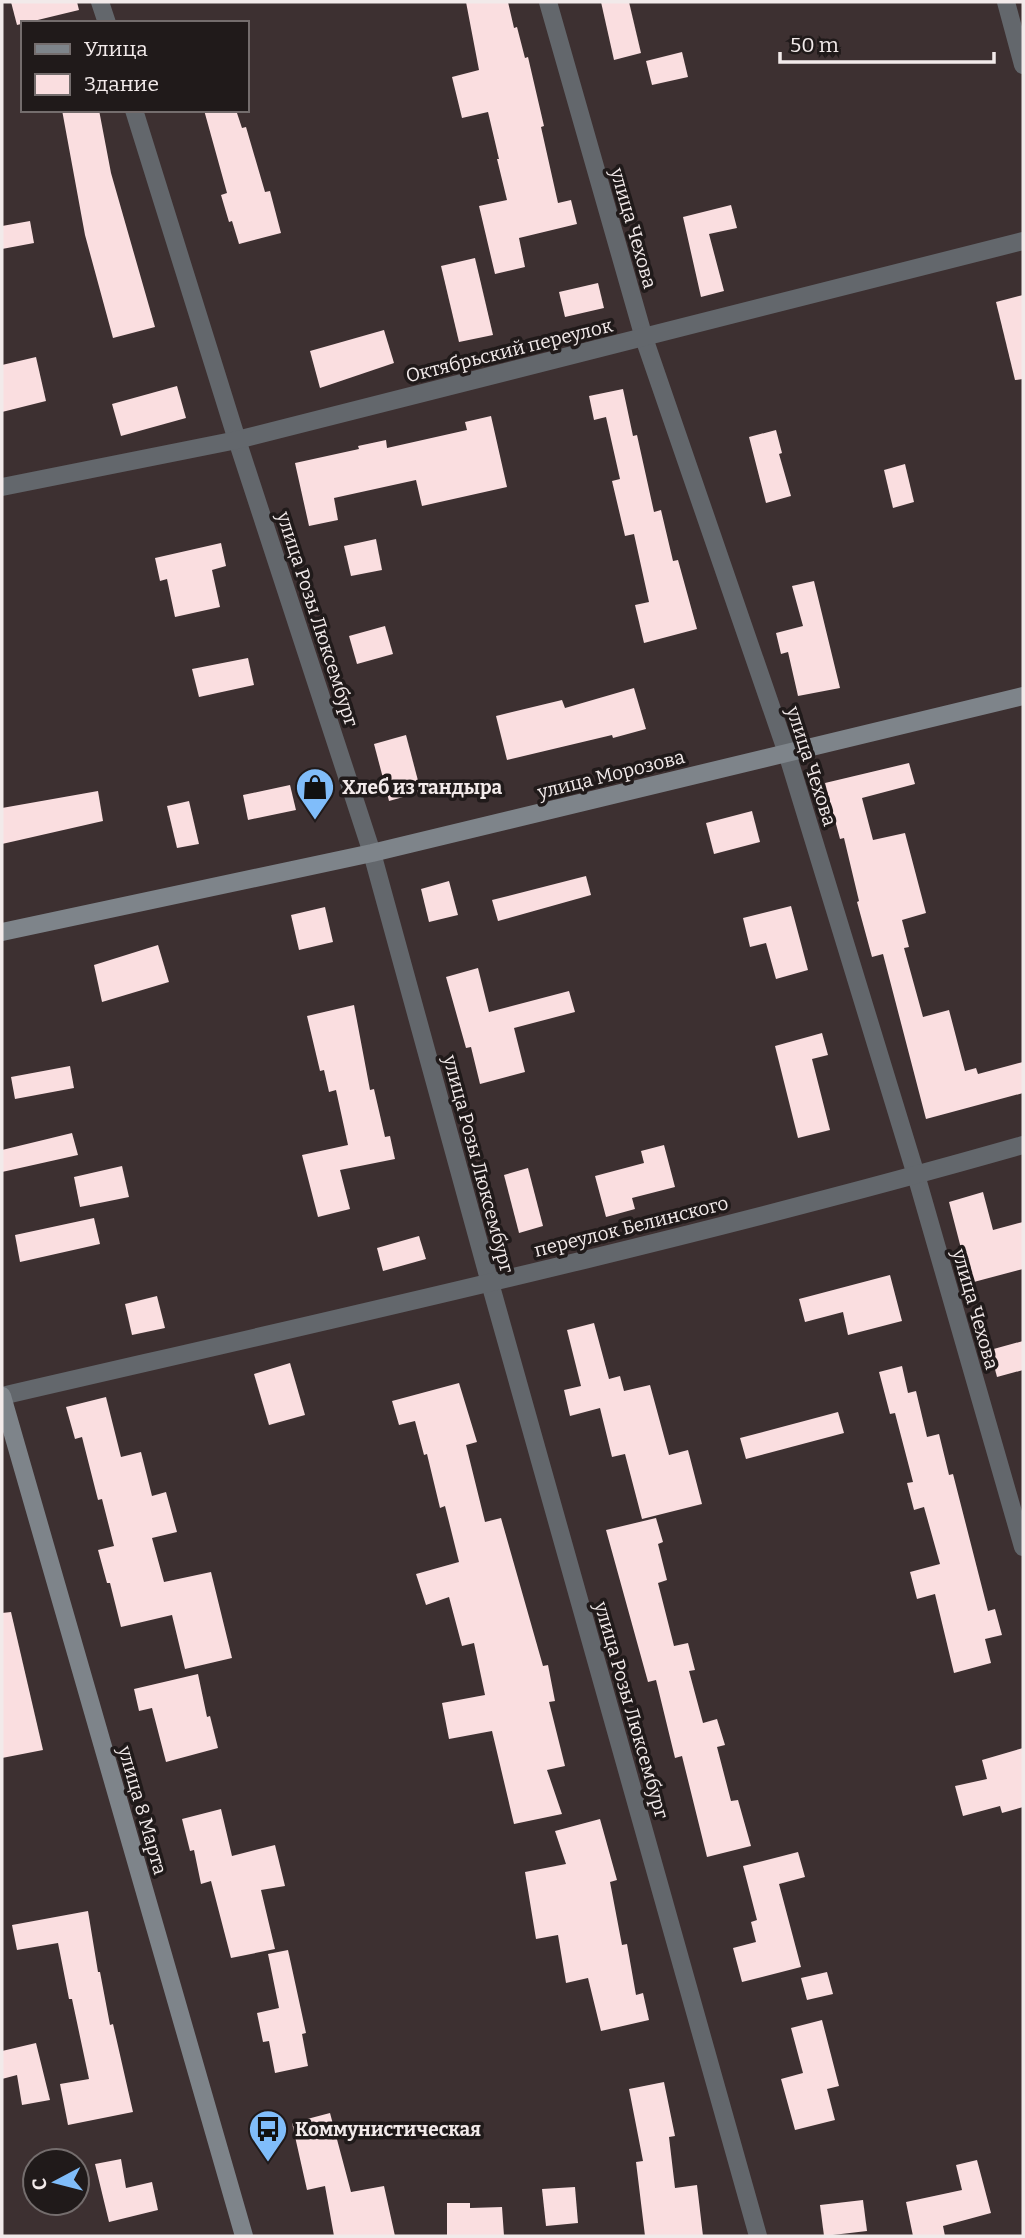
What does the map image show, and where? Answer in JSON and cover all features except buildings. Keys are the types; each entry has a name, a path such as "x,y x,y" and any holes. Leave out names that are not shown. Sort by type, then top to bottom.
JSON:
{"street":[{"path":"100,2 106,21"},
{"name":"улица Чехова","path":"548,2 644,338 787,753 916,1175 1023,1548"},
{"path":"1006,2 1023,65"},
{"name":"улица Розы Люксембург","path":"135,112 237,440 372,853 489,1283 758,2236"},
{"name":"Октябрьский переулок","path":"2,487 237,440 1023,241"},
{"name":"улица Морозова","path":"2,932 372,853 1023,695"},
{"name":"переулок Белинского","path":"2,1396 489,1283 916,1175 1023,1144"},
{"name":"улица 8 Марта","path":"2,1396 244,2236"}],"place":[{"name":"Хлеб из тандыра","path":"315,821"},
{"name":"Коммунистическая","path":"268,2163"}]}
